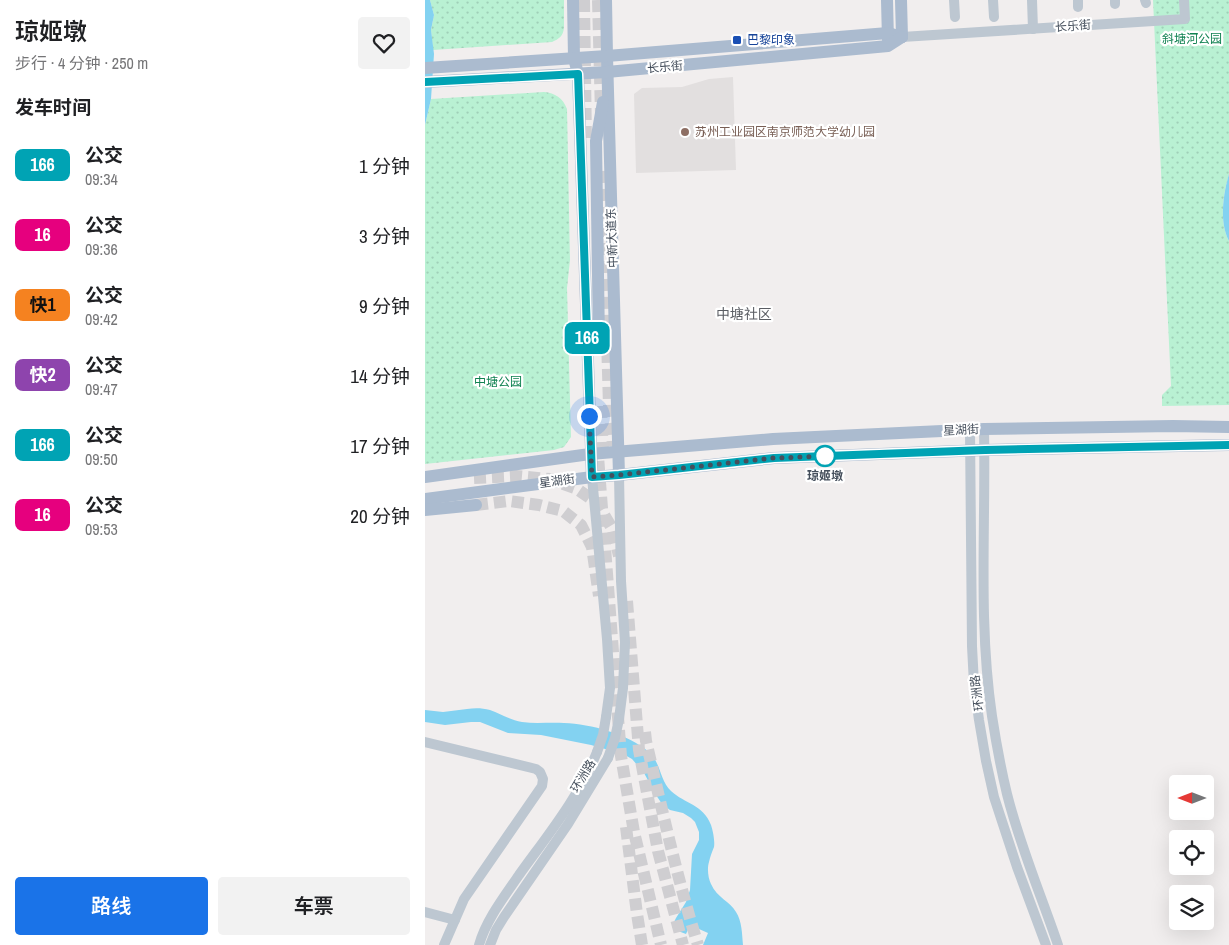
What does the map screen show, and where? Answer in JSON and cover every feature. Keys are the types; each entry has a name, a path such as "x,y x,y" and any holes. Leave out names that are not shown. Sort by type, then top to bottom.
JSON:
{"main road":[{"path":"573,0 574,58 578,74 592,477"},
{"name":"中新大道东","path":"607,0 607,72 619,475"},
{"path":"887,0 888,39"},
{"path":"901,0 902,37"},
{"name":"长乐街","path":"425,82 607,72 902,37"},
{"name":"长乐街","path":"425,68 888,39"},
{"path":"599,342 596,141 607,72"},
{"name":"星湖街","path":"425,477 591,454 773,439 984,429 1229,427"},
{"name":"星湖街","path":"425,499 592,477 774,458 970,450 1229,445"},
{"path":"425,485 474,478"},
{"path":"425,510 476,505"}],"street":[{"path":"954,0 955,17"},
{"path":"993,0 994,17"},
{"path":"1032,0 1033,29"},
{"name":"长乐街","path":"902,37 1185,19 1184,0"},
{"name":"环洲路","path":"984,429 985,637 987,680 992,716 1007,794 1058,945"},
{"name":"环洲路","path":"970,430 972,646 974,684 979,720 994,797 1017,867 1046,945"},
{"name":"环洲路","path":"490,945 496,930 568,824 608,758 615,738 623,688 625,642 621,581 619,475"},
{"name":"环洲路","path":"479,945 487,924 589,772 603,735 610,688 592,477"},
{"path":"425,742 536,769 540,772 543,779 542,786 465,899 444,945"},
{"path":"425,912 455,920"}],"shaded area":[{"name":"苏州工业园区南京师范大学幼儿园","path":"733,77 736,170 636,173 634,94 642,88 682,87 709,79"}],"green space":[{"path":"430,0 564,0 563,33 557,40 552,42 433,50 431,30 434,15"},
{"name":"斜塘河公园","path":"1153,0 1229,0 1229,174 1225,190 1223,217 1229,241 1229,405 1162,406 1162,395 1171,386"},
{"name":"中塘公园","path":"544,92 558,97 567,109 570,260 567,288 571,437 564,447 554,450 425,464 425,125 431,99"}],"water":[{"path":"425,0 430,0 434,15 431,30 434,54 431,99 425,125"},
{"path":"1229,174 1229,241 1224,226 1223,208"},
{"path":"479,708 490,710 522,722 575,724 597,728 631,740 649,752 656,761 667,787 676,795 699,808 708,818 714,836 714,847 708,864 709,879 717,893 733,908 738,916 743,945 703,945 708,933 690,925 686,934 678,931 679,926 673,924 686,902 690,890 692,854 699,840 699,832 691,818 683,813 670,810 662,804 644,773 632,759 623,754 591,745 541,735 508,733 480,722 445,725 425,722 425,710 443,712"}],"tunnel":[{"path":"584,0 586,143"},
{"path":"598,0 601,114"},
{"path":"602,171 609,406 613,446"},
{"path":"601,406 603,453"},
{"path":"597,443 621,756 634,832 661,945"},
{"path":"474,478 516,476 550,479 577,489 597,503 613,530 619,556"},
{"path":"476,505 509,501 539,505 563,511 581,525 592,547 599,596"},
{"path":"627,601 639,750 658,851 683,945"},
{"path":"645,732 670,843 698,945"},
{"path":"626,827 642,945"}],"bus line":[{"name":"166","path":"425,82 578,74 592,477 774,458 985,450 1229,445"}],"place":[{"name":"巴黎印象","path":"737,40"},
{"name":"苏州工业园区南京师范大学幼儿园","path":"685,132"},
{"name":"琼姬墩","path":"825,456"}],"district":[{"name":"中塘社区","path":"744,314"}],"route":[{"path":"589,416 592,477 774,458 833,456 825,456"}]}
